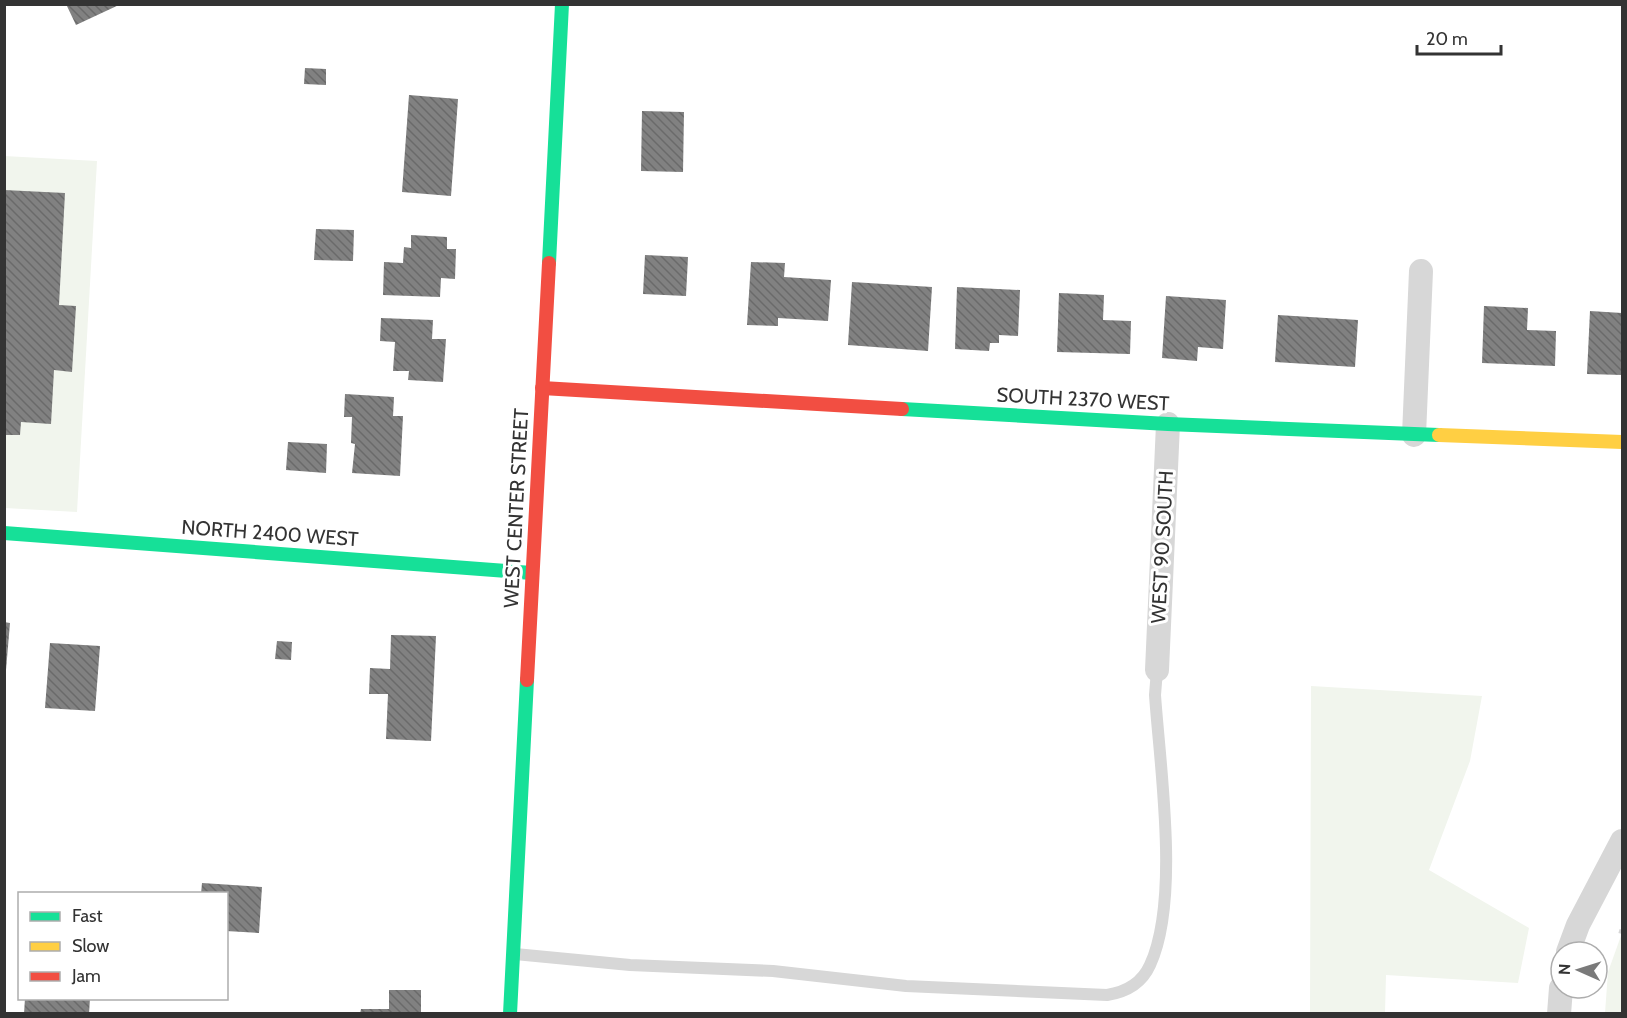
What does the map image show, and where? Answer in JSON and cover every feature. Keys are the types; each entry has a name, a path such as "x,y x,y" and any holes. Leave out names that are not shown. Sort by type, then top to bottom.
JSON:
{"street":[{"name":"WEST CENTER STREET","path":"510,1014 562,4"},
{"path":"1414,435 1421,272"},
{"name":"SOUTH 2370 WEST","path":"542,388 1168,424 1623,442"},
{"name":"WEST 90 SOUTH","path":"1157,670 1168,424"},
{"name":"NORTH 2400 WEST","path":"4,533 532,573"},
{"path":"1572,940 1578,925 1623,841"}],"lane":[{"path":"512,954 630,964 784,972 906,986 1107,995 1124,992 1140,979 1150,966 1161,934 1166,854 1155,695 1157,670"}],"shaded area":[{"path":"4,156 97,161 77,512 5,508"},
{"path":"1311,686 1482,696 1470,761 1429,870 1529,928 1518,983 1386,975 1385,1013 1310,1013"},
{"path":"1622,933 1622,1013 1605,1013 1606,1000 1609,1000 1609,969"}],"building":[{"path":"66,4 121,4 76,25"},
{"path":"305,68 326,69 326,85 304,84"},
{"path":"409,95 458,99 451,196 402,192"},
{"path":"642,111 684,112 683,172 641,171"},
{"path":"4,190 65,193 59,305 76,306 72,372 54,370 51,424 21,422 20,435 4,435"},
{"path":"316,229 354,230 353,261 314,260"},
{"path":"411,235 447,237 447,249 456,249 455,279 441,278 440,297 383,295 384,262 403,263 404,247 411,248"},
{"path":"645,255 688,257 686,296 643,294"},
{"path":"751,262 785,263 784,277 831,280 828,321 778,318 778,326 747,325"},
{"path":"852,282 932,287 928,351 848,345"},
{"path":"957,287 1020,290 1018,336 999,335 999,343 990,343 989,351 955,349"},
{"path":"1059,293 1104,295 1103,320 1131,321 1130,354 1057,352"},
{"path":"1166,296 1226,300 1223,349 1198,347 1197,361 1162,358"},
{"path":"1484,306 1528,308 1527,330 1556,331 1555,366 1482,363"},
{"path":"1590,311 1622,313 1622,375 1587,374"},
{"path":"1278,315 1358,320 1355,367 1275,362"},
{"path":"381,318 433,320 432,339 446,339 443,382 408,380 409,371 393,371 395,342 380,341"},
{"path":"345,394 394,397 393,416 403,416 400,476 352,473 355,444 351,443 352,417 344,417"},
{"path":"288,442 327,444 326,473 286,470"},
{"path":"4,622 10,623 6,670 4,670"},
{"path":"391,635 436,636 431,741 386,739 388,694 369,694 370,668 390,669"},
{"path":"277,641 292,642 291,660 275,659"},
{"path":"50,643 100,646 95,711 45,708"},
{"path":"202,883 262,887 259,933 228,931 228,892 201,892"},
{"path":"389,990 421,990 421,1014 360,1014 361,1009 389,1009"},
{"path":"25,1000 90,1000 89,1014 24,1014"}],"traffic: fast":[{"path":"549,263 562,4"},
{"path":"902,409 1168,424 1439,435"},
{"path":"4,533 532,573"},
{"path":"510,1014 527,680"}],"traffic: slow":[{"path":"1439,435 1622,442"}],"traffic: jam":[{"path":"527,680 549,263"},
{"path":"542,388 902,409"}]}
